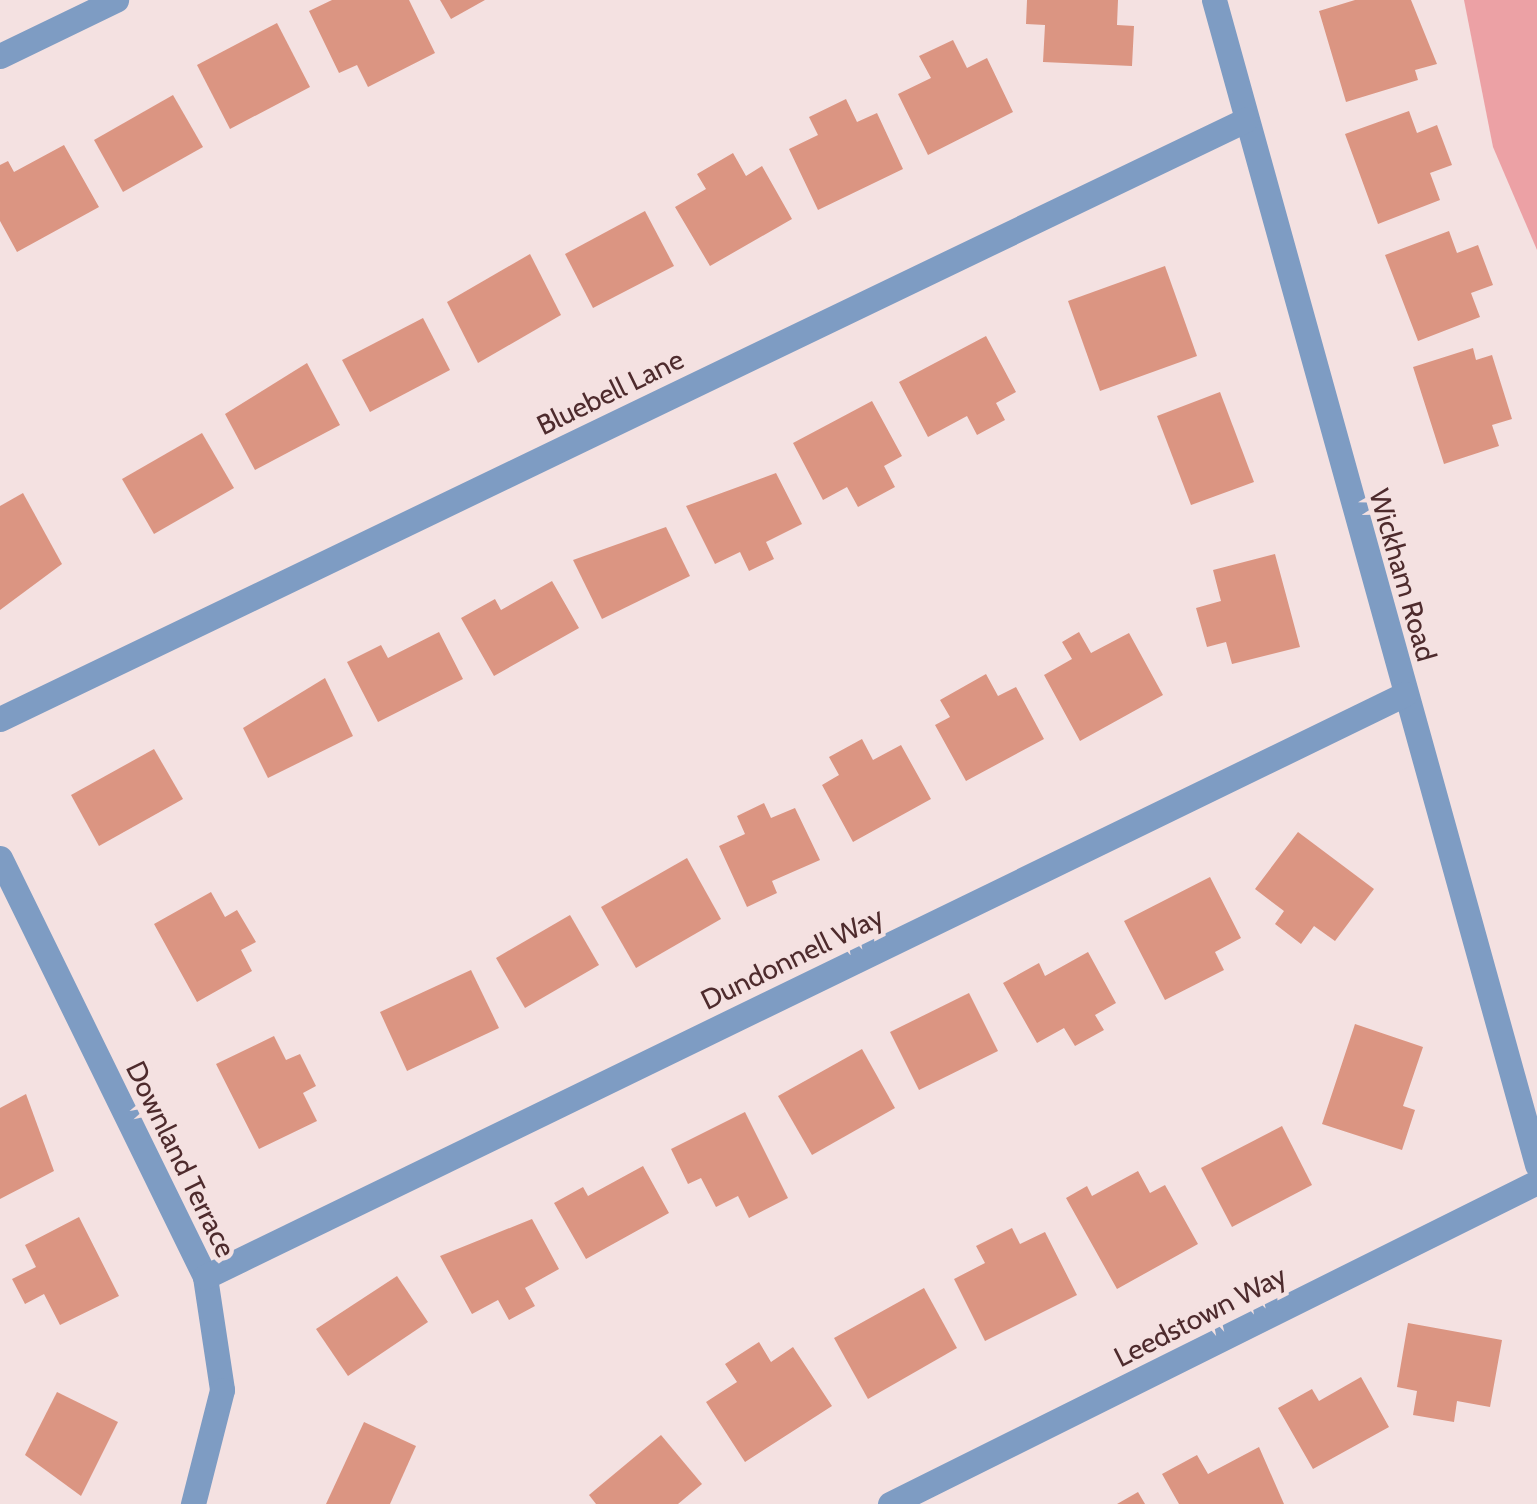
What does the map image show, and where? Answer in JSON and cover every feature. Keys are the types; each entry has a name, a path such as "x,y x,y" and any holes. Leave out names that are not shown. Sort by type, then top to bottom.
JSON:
{"street":[{"path":"0,56 116,0"},
{"name":"Wickham Road","path":"1214,0 1537,1165"},
{"name":"Bluebell Lane","path":"0,719 1245,120"},
{"name":"Dundonnell Way","path":"206,1277 1405,694"},
{"name":"Downland Terrace","path":"0,858 206,1277 222,1390 193,1504"},
{"name":"Leedstown Way","path":"890,1504 1537,1182"}],"shaded area":[{"path":"1464,0 1537,0 1537,250 1493,147"}],"building":[{"path":"332,0 409,0 435,53 368,87 357,65 339,73 309,11"},
{"path":"440,0 485,0 451,19"},
{"path":"1027,0 1118,0 1117,25 1134,26 1132,66 1043,62 1045,25 1026,24"},
{"path":"1355,0 1411,0 1437,64 1415,70 1418,80 1346,102 1319,11"},
{"path":"277,23 310,87 230,129 197,65"},
{"path":"953,40 967,68 987,58 1013,112 928,155 898,94 931,78 919,56"},
{"path":"173,95 203,147 123,192 94,140"},
{"path":"846,99 857,122 877,113 903,169 818,210 789,149 818,135 809,117"},
{"path":"1409,111 1417,133 1437,125 1452,165 1430,173 1440,200 1378,224 1345,134"},
{"path":"64,145 99,207 17,252 0,221 0,165 8,161 14,172"},
{"path":"733,153 746,176 762,166 792,219 710,266 675,207 706,189 697,174"},
{"path":"645,211 674,266 593,308 565,254"},
{"path":"1449,231 1457,253 1478,245 1493,285 1471,293 1480,317 1418,341 1385,255"},
{"path":"530,254 561,315 478,363 447,302"},
{"path":"1165,266 1197,356 1100,391 1068,301"},
{"path":"423,318 450,370 370,412 342,360"},
{"path":"986,336 1016,392 996,403 1005,420 977,435 967,416 928,437 899,382"},
{"path":"1473,348 1476,360 1492,355 1512,419 1492,425 1499,446 1444,464 1413,367"},
{"path":"307,363 340,425 255,470 225,414"},
{"path":"1220,392 1254,482 1191,505 1157,416"},
{"path":"872,401 902,456 884,466 895,487 858,507 847,487 823,500 793,443"},
{"path":"202,433 234,488 154,534 122,479"},
{"path":"776,473 802,524 766,542 774,559 749,571 740,552 715,564 686,506"},
{"path":"23,493 62,564 0,610 0,506"},
{"path":"666,527 690,576 602,619 573,560"},
{"path":"1275,554 1300,647 1232,664 1226,642 1207,647 1196,608 1221,601 1213,570"},
{"path":"552,581 579,628 494,676 461,618 495,599 501,610"},
{"path":"439,632 463,679 378,722 347,662 381,645 388,658"},
{"path":"1079,632 1091,653 1129,633 1163,695 1080,741 1044,675 1072,659 1062,642"},
{"path":"986,674 998,696 1016,687 1044,739 966,781 935,725 950,717 940,700"},
{"path":"325,678 353,736 268,778 243,728"},
{"path":"862,739 873,760 901,745 931,799 853,842 822,785 839,775 829,757"},
{"path":"154,749 183,799 99,846 71,795"},
{"path":"764,803 771,818 795,808 820,860 772,881 777,893 747,907 719,846 745,834 737,816"},
{"path":"1298,832 1374,889 1335,941 1314,926 1301,944 1275,924 1284,911 1255,889"},
{"path":"687,858 721,919 636,968 601,907"},
{"path":"1210,877 1241,938 1215,952 1224,970 1165,1000 1124,921"},
{"path":"211,892 225,917 237,910 256,942 241,950 252,971 197,1002 154,924"},
{"path":"570,915 599,965 525,1008 496,958"},
{"path":"1088,952 1116,1003 1095,1015 1104,1030 1075,1046 1064,1028 1037,1043 1003,983 1039,963 1045,976"},
{"path":"471,970 499,1028 407,1071 380,1012"},
{"path":"969,993 998,1051 919,1090 890,1032"},
{"path":"1355,1024 1423,1047 1403,1106 1415,1110 1402,1150 1322,1124"},
{"path":"274,1036 286,1060 300,1054 316,1086 303,1093 317,1121 259,1149 216,1064"},
{"path":"862,1049 895,1108 812,1155 778,1096"},
{"path":"26,1094 54,1171 0,1199 0,1108"},
{"path":"745,1112 788,1198 749,1218 738,1196 716,1207 701,1178 688,1184 671,1149"},
{"path":"1282,1126 1312,1185 1232,1227 1201,1168"},
{"path":"643,1166 669,1213 586,1259 554,1203 583,1187 588,1196"},
{"path":"1138,1171 1150,1193 1165,1185 1198,1244 1117,1289 1066,1198 1087,1186 1092,1196"},
{"path":"79,1217 119,1296 60,1325 44,1294 25,1304 12,1279 36,1267 25,1245"},
{"path":"532,1219 559,1269 525,1288 535,1306 509,1320 498,1300 472,1314 440,1256"},
{"path":"1012,1228 1020,1244 1045,1232 1077,1295 985,1341 954,1279 985,1263 976,1246"},
{"path":"397,1276 428,1322 348,1376 316,1329"},
{"path":"924,1288 957,1348 868,1399 834,1338"},
{"path":"1408,1323 1502,1340 1490,1407 1457,1401 1454,1422 1413,1415 1417,1391 1397,1387"},
{"path":"759,1342 771,1362 793,1347 832,1406 745,1462 706,1402 737,1382 725,1364"},
{"path":"1361,1377 1389,1427 1313,1469 1278,1408 1312,1389 1319,1401"},
{"path":"57,1392 118,1422 81,1496 25,1455"},
{"path":"364,1422 416,1446 390,1504 326,1504"},
{"path":"661,1435 702,1484 678,1504 596,1504 589,1495"},
{"path":"1259,1447 1284,1504 1179,1504 1162,1474 1197,1455 1208,1474"},
{"path":"1138,1492 1145,1504 1117,1504"}]}
